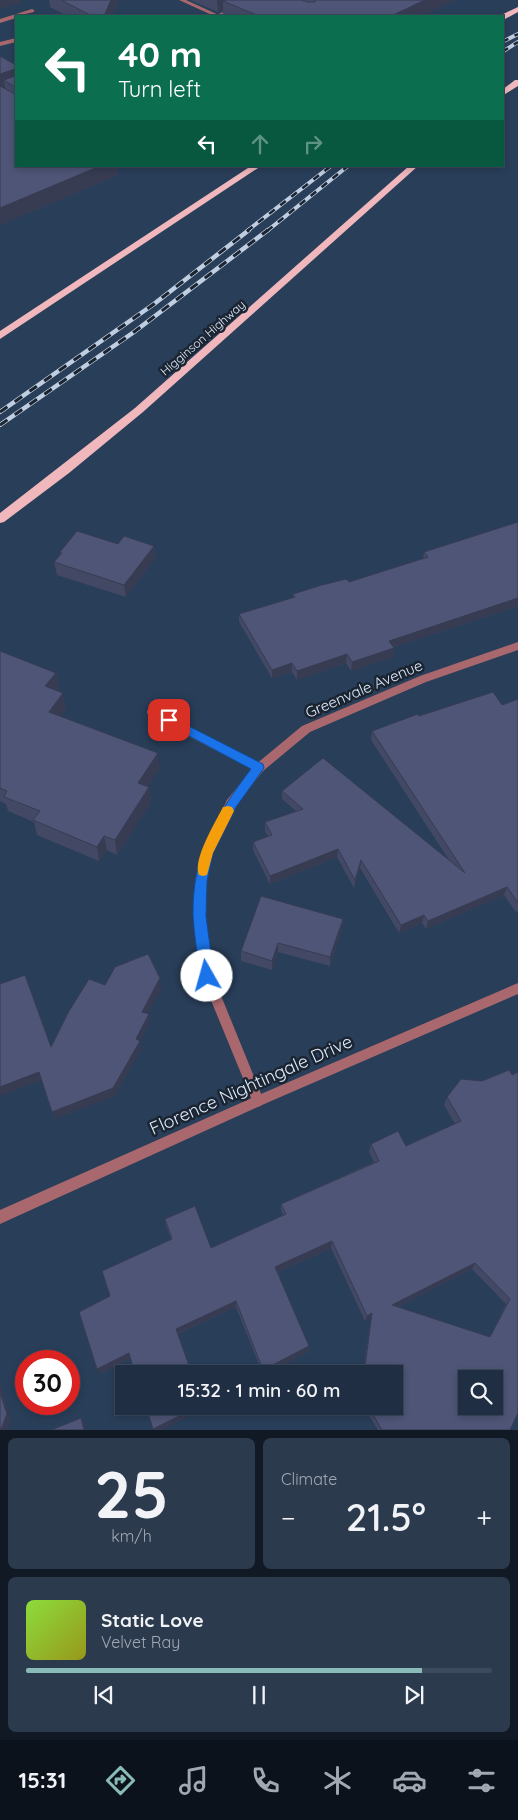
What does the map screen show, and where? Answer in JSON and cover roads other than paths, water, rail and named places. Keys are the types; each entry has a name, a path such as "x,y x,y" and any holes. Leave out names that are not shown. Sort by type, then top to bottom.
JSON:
{"highway":[{"path":"504,16 518,8"},
{"path":"504,92 518,82"},
{"path":"0,336 255,167"},
{"name":"Higginson Highway","path":"0,519 65,470 146,404 413,167"}],"street":[{"path":"182,0 215,15"},
{"path":"220,15 236,9"},
{"path":"21,15 32,12"},
{"path":"0,21 15,17"},
{"path":"0,44 15,40"},
{"name":"Greenvale Avenue","path":"258,1101 207,976 200,916 201,881 207,853 231,804 258,768 306,730 423,679 518,646"},
{"path":"152,712 258,768"},
{"name":"Florence Nightingale Drive","path":"0,1217 258,1101 518,988"}],"railway":[{"path":"504,41 518,34"},
{"path":"504,51 518,42"},
{"path":"247,231 330,167"},
{"path":"267,231 347,167"},
{"path":"0,412 154,304 249,230"},
{"path":"0,425 134,332 268,230"}]}
